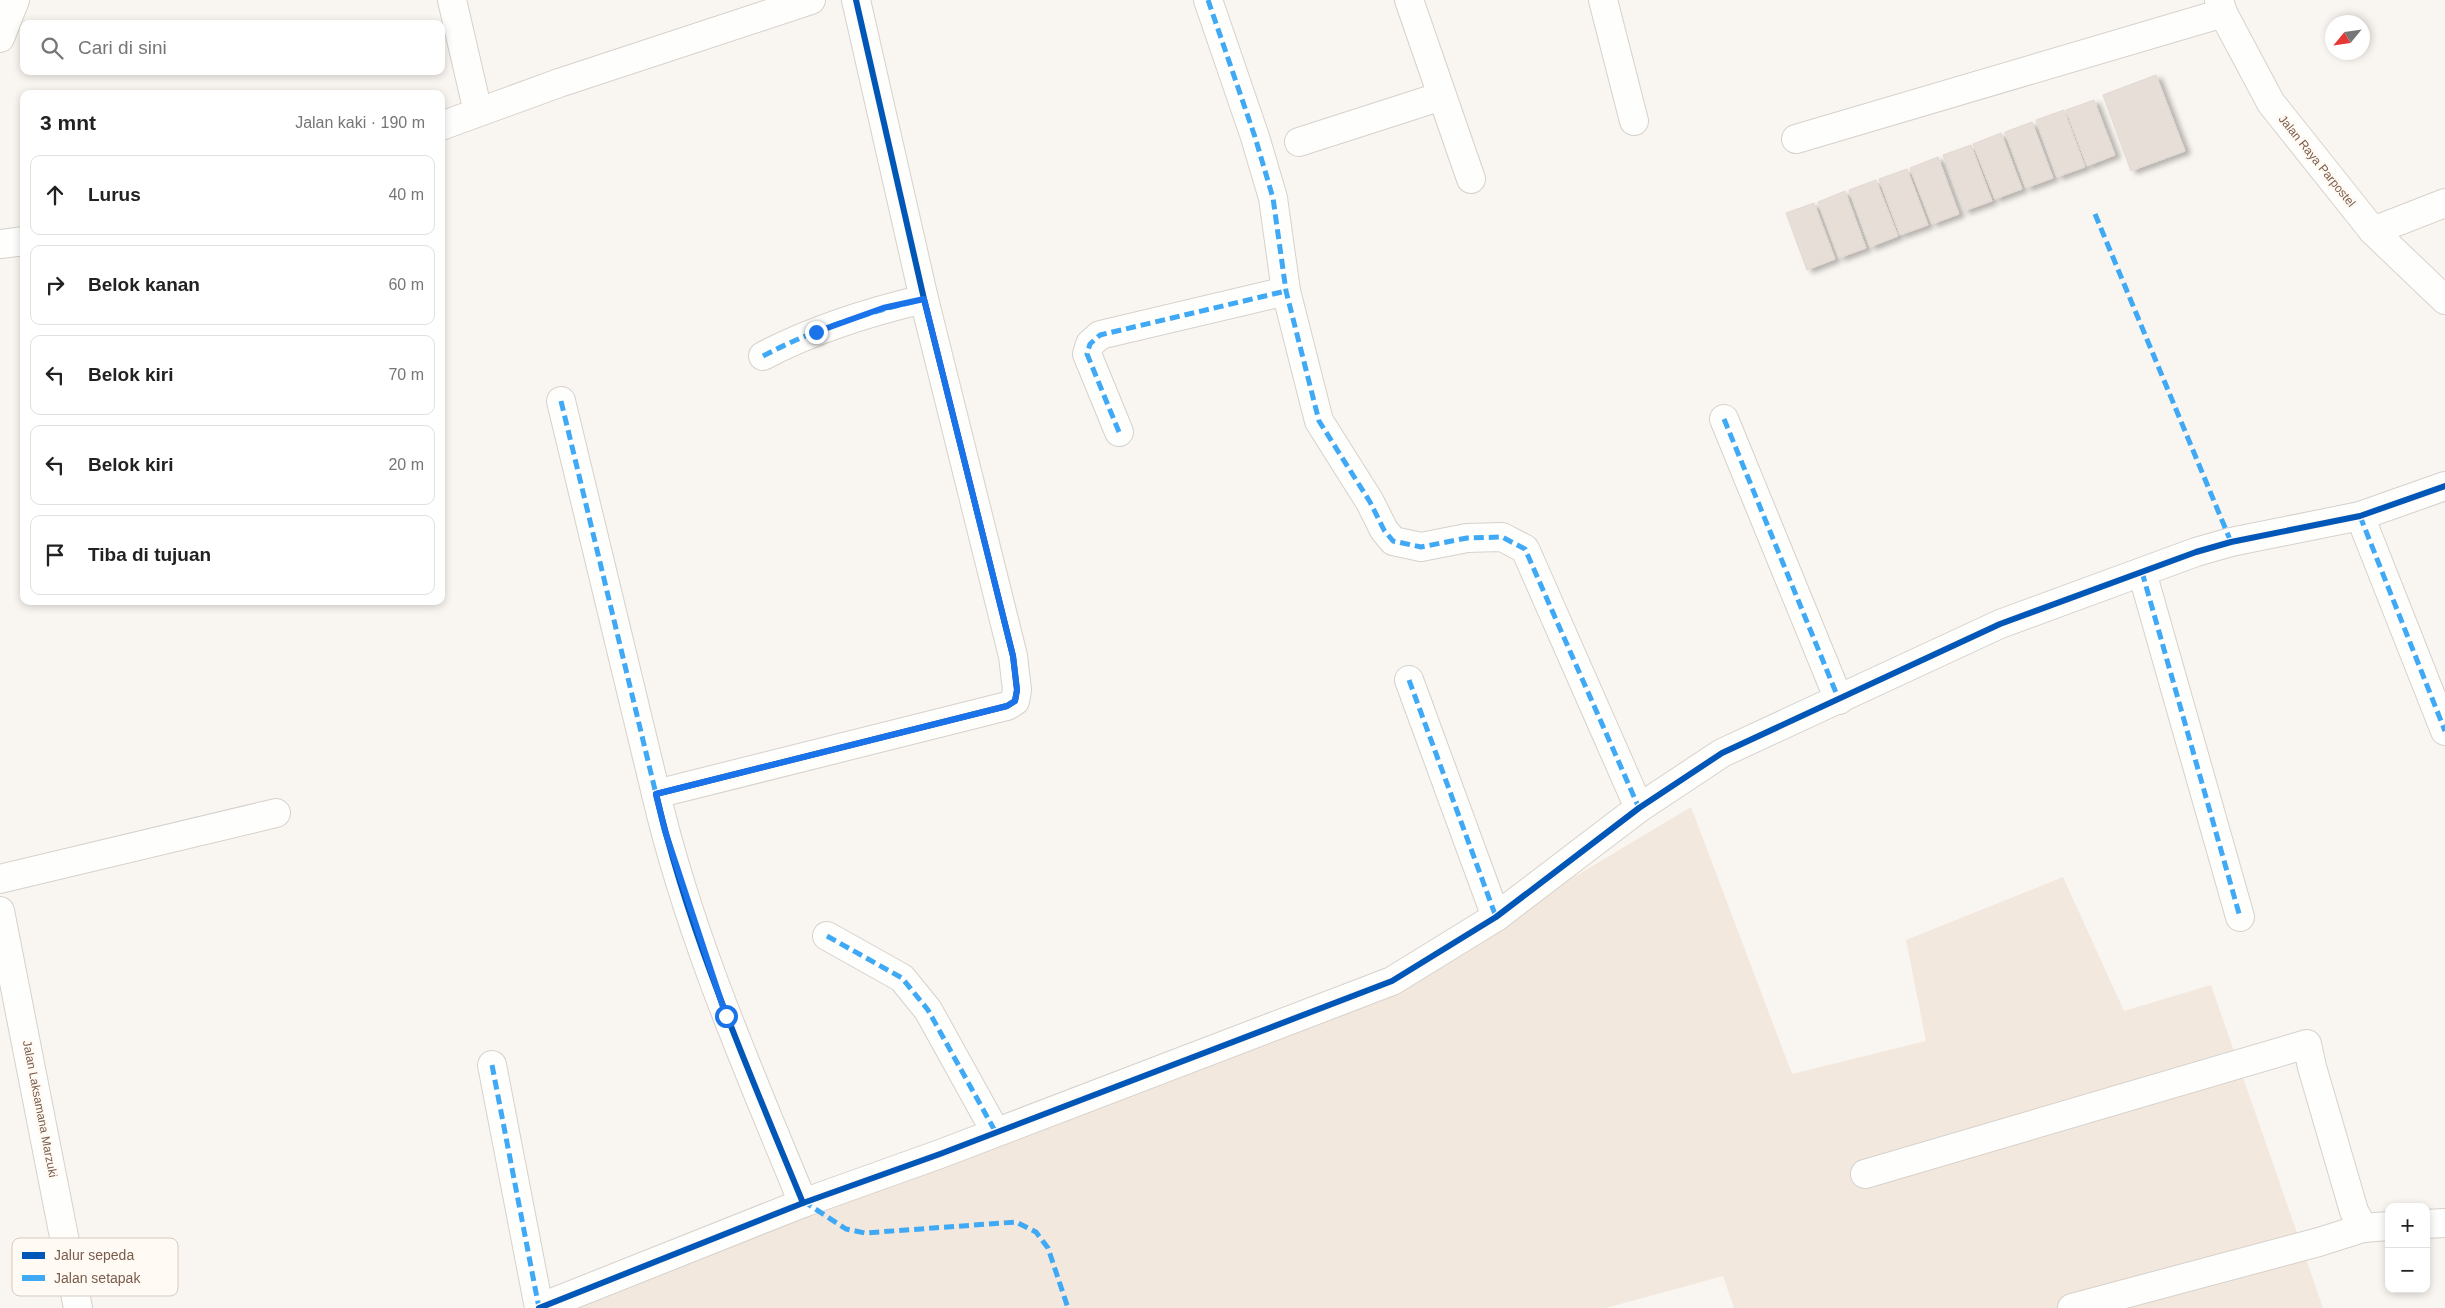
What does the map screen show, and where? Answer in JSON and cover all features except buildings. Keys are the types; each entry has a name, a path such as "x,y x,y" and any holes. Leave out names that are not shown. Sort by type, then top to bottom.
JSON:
{"street":[{"path":"0,38 15,0"},
{"path":"452,0 478,112"},
{"path":"445,124 811,0"},
{"path":"656,794 1007,706 1015,701 1017,690 1013,656 924,299 856,0"},
{"path":"1208,0 1255,137 1272,198 1286,291 1319,421 1370,502 1384,530 1393,541 1421,547 1466,538 1502,537 1525,549 1639,808"},
{"path":"1409,0 1471,179"},
{"path":"1602,0 1634,121"},
{"path":"1796,139 2221,7"},
{"name":"Jalan Raya Parpostel","path":"2221,7 2271,104 2373,231 2445,300"},
{"path":"1298,142 1442,96"},
{"path":"2373,231 2445,203"},
{"path":"0,244 20,242"},
{"path":"1120,432 1087,354 1090,344 1100,336 1286,291"},
{"path":"763,356 786,344 851,319 924,299"},
{"path":"562,402 665,831 726,1016 803,1202"},
{"path":"1724,419 1839,700"},
{"path":"492,1065 539,1308 803,1202 940,1154 995,1131 1392,981 1496,917 1639,808 1722,754 2000,624 2196,552 2231,542 2360,516 2445,486"},
{"path":"2360,516 2445,731"},
{"path":"2142,572 2240,917"},
{"path":"1409,680 1496,917"},
{"path":"0,879 276,814"},
{"name":"Jalan Laksamana Marzuki","path":"0,911 64,1238"},
{"path":"827,936 902,978 928,1010 995,1131"},
{"path":"1865,1174 2307,1044 2354,1211 2376,1227"},
{"path":"2430,1224 2445,1223"},
{"path":"2072,1308 2376,1227"}],"shaded area":[{"path":"1691,807 1792,1074 1926,1041 1906,940 2063,877 2124,1011 2211,985 2323,1308 1734,1308 1723,1276 1606,1308 577,1308 895,1173 1469,940"}],"marked path":[{"path":"1208,0 1255,137 1273,198 1286,291 1319,421 1370,502 1384,530 1393,541 1421,547 1467,538 1502,537 1525,549 1639,808"},
{"path":"2095,214 2231,542"},
{"path":"1119,432 1087,354 1090,344 1100,335 1286,291"},
{"path":"763,356 782,346 842,322 924,299"},
{"path":"561,401 656,794"},
{"path":"1724,419 1839,700"},
{"path":"2360,516 2445,731"},
{"path":"2142,572 2240,917"},
{"path":"1409,680 1496,917"},
{"path":"827,936 902,978 928,1010 995,1131"},
{"path":"492,1065 539,1308"},
{"path":"803,1201 846,1229 865,1233 1016,1222 1036,1232 1048,1248 1068,1308"}],"cycle path":[{"path":"803,1203 721,1001 685,899 656,794 1007,706 1015,701 1017,690 1013,656 924,299 856,0"},
{"path":"539,1308 803,1203 940,1154 1392,981 1496,917 1639,808 1722,753 2000,624 2196,552 2231,542 2360,516 2445,486"}],"route":[{"path":"726,1016 665,831 656,794 1007,706 1015,701 1017,690 1013,656 924,299 883,308 816,332"}]}
